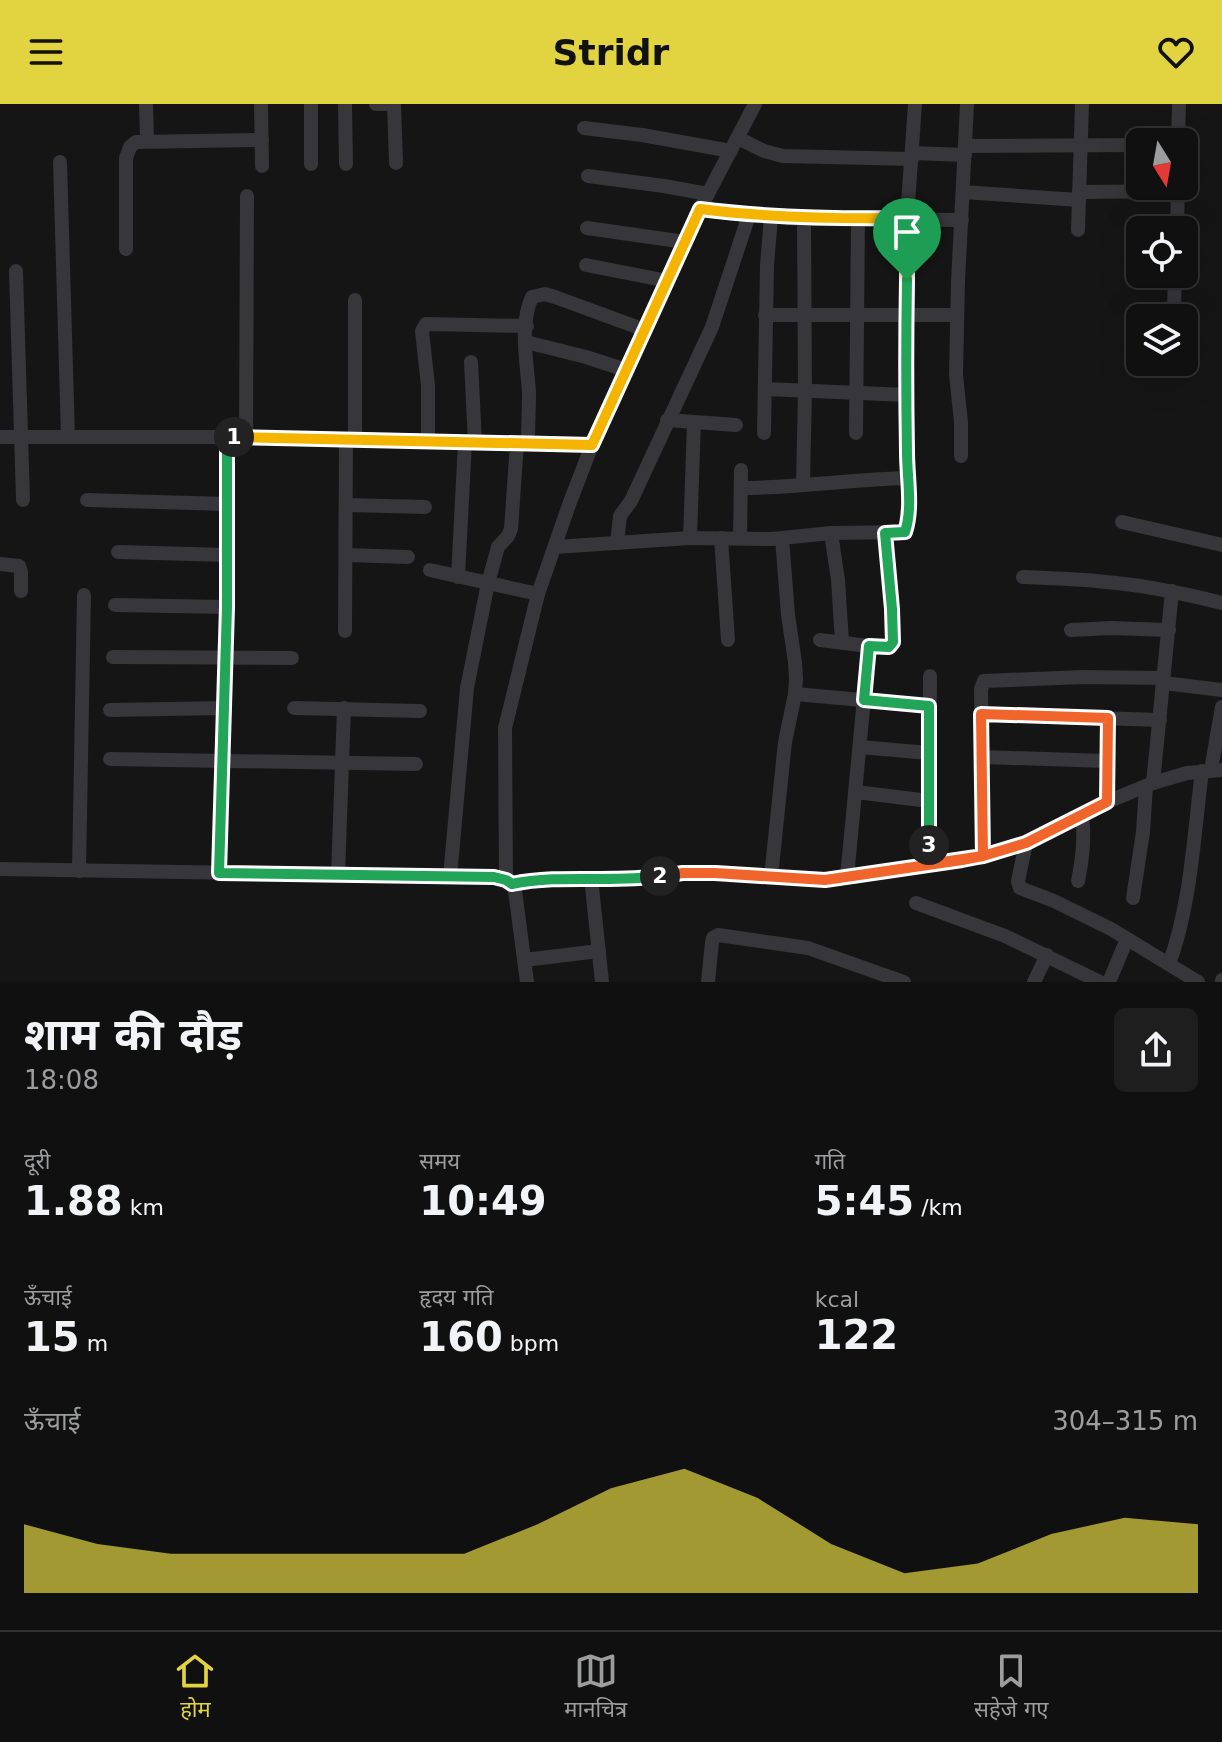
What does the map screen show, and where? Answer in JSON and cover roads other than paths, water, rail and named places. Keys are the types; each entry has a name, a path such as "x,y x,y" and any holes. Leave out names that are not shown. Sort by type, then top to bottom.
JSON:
{"street":[{"path":"146,104 147,141"},
{"path":"261,104 262,166"},
{"path":"311,104 311,164"},
{"path":"345,104 346,164"},
{"path":"376,104 394,104 396,163"},
{"path":"527,982 515,891 509,882 505,728 538,594 592,445 700,209 755,104"},
{"path":"555,547 690,538 902,533 907,530 907,218 915,104"},
{"path":"961,456 956,375 957,315 967,104"},
{"path":"1078,230 1082,104"},
{"path":"1178,128 1179,104"},
{"path":"584,128 734,144 783,156 912,156 1126,145"},
{"path":"126,249 126,158 130,147 136,142 262,140"},
{"path":"60,162 68,437"},
{"path":"588,176 708,194"},
{"path":"963,192 1079,196 1126,193"},
{"path":"246,437 247,196"},
{"path":"700,209 804,219 962,220"},
{"path":"617,543 620,516 631,501 712,327 749,215"},
{"path":"764,433 765,315 771,217"},
{"path":"803,485 804,219"},
{"path":"856,433 858,219"},
{"path":"587,228 685,242"},
{"path":"586,265 668,281"},
{"path":"16,271 23,500"},
{"path":"450,877 469,674 498,547 511,529 529,396 526,342 529,304 532,297 545,294 645,330"},
{"path":"345,631 346,505 355,300"},
{"path":"765,315 957,315"},
{"path":"428,441 428,386 423,327 431,323 527,326"},
{"path":"526,342 626,370"},
{"path":"458,577 470,442 471,362"},
{"path":"765,389 907,395"},
{"path":"667,420 736,425"},
{"path":"690,538 694,422"},
{"path":"0,437 246,437 592,445"},
{"path":"219,873 227,607 227,437"},
{"path":"740,538 741,470"},
{"path":"741,488 908,478"},
{"path":"87,500 227,504"},
{"path":"346,505 425,507"},
{"path":"1122,522 1222,545"},
{"path":"831,533 842,642"},
{"path":"820,640 889,647 893,642 885,533"},
{"path":"721,538 728,640"},
{"path":"771,877 785,742 795,694 795,662 782,538"},
{"path":"118,552 227,555"},
{"path":"346,555 408,557"},
{"path":"0,564 19,566 21,591"},
{"path":"430,570 538,594"},
{"path":"1023,577 1081,580 1172,591 1222,603"},
{"path":"1133,898 1160,720 1172,591"},
{"path":"79,871 84,595"},
{"path":"115,605 227,607"},
{"path":"1071,630 1169,630"},
{"path":"847,877 869,646"},
{"path":"113,657 292,658"},
{"path":"929,864 930,676"},
{"path":"983,856 981,689 984,681 1083,677 1164,681 1222,690"},
{"path":"795,694 929,706"},
{"path":"1169,964 1184,913 1222,707"},
{"path":"110,710 224,708"},
{"path":"294,708 420,711"},
{"path":"338,875 344,708"},
{"path":"981,714 1160,720"},
{"path":"1107,802 1108,718"},
{"path":"860,747 929,753"},
{"path":"982,757 1106,761"},
{"path":"110,759 416,764"},
{"path":"0,869 494,877 509,882 628,879 683,873 825,880 983,856 1026,843 1150,784 1212,770"},
{"path":"856,792 929,801"},
{"path":"1078,881 1085,831 1082,814"},
{"path":"1026,843 1018,881 1020,888 1054,901 1127,939 1198,982"},
{"path":"591,878 602,982"},
{"path":"916,903 974,923 1100,982"},
{"path":"708,982 712,942 718,935 808,948 904,982"},
{"path":"1109,982 1127,939"},
{"path":"524,960 599,951"},
{"path":"1034,982 1047,955"}]}
